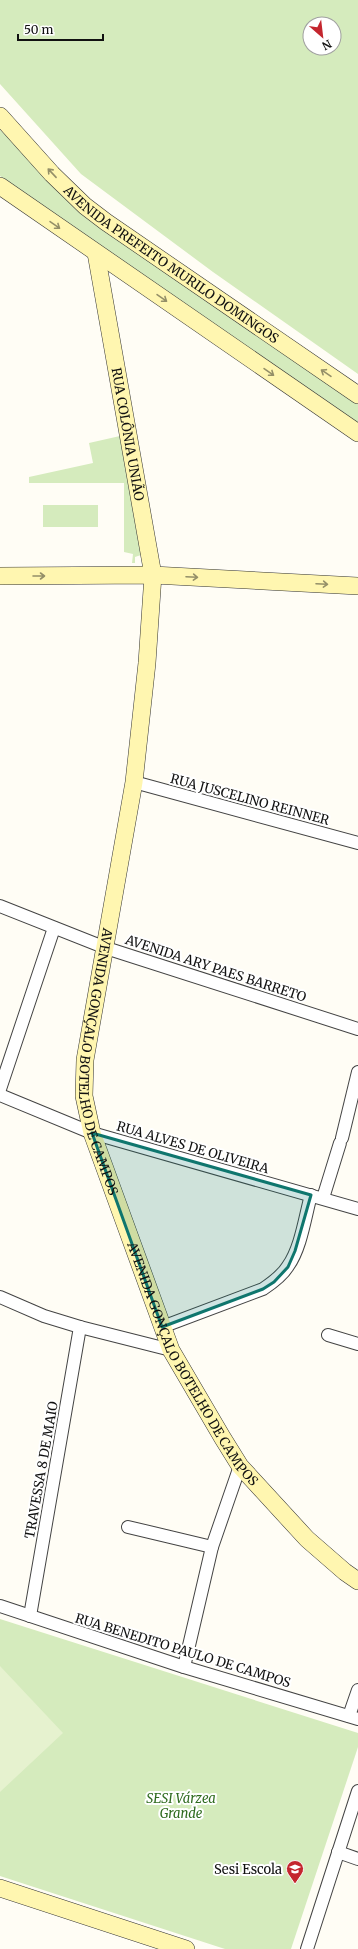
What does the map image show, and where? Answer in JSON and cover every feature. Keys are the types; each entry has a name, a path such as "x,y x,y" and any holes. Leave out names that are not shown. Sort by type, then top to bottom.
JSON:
{"street":[{"name":"AVENIDA PREFEITO MURILO DOMINGOS","path":"0,116 52,174 85,206 106,222 358,395"},
{"path":"0,186 358,433"},
{"name":"RUA COLÔNIA UNIÃO","path":"96,253 153,575"},
{"path":"103,293 109,280 126,274"},
{"path":"0,576 153,575 358,586"},
{"name":"AVENIDA GONÇALO BOTELHO DE CAMPOS","path":"153,575 147,663 134,782 106,948 85,1060 84,1096 92,1133 171,1350 240,1466 308,1539 345,1572 358,1580"},
{"name":"RUA JUSCELINO REINNER","path":"134,782 358,843"},
{"name":"AVENIDA ARY PAES BARRETO","path":"0,906 106,948 358,1029"},
{"path":"0,1089 54,928"},
{"path":"162,1327 263,1289 274,1282 288,1267 296,1251 341,1140 358,1072"},
{"name":"RUA ALVES DE OLIVEIRA","path":"0,1094 92,1133 358,1209"},
{"path":"0,1297 44,1316 80,1327 171,1350"},
{"name":"TRAVESSA 8 DE MAIO","path":"30,1616 80,1327"},
{"path":"328,1335 358,1344"},
{"path":"184,1667 212,1547 240,1466"},
{"path":"128,1527 212,1547"},
{"name":"RUA BENEDITO PAULO DE CAMPOS","path":"0,1606 184,1667 353,1718"},
{"path":"353,1718 358,1690"},
{"path":"307,1949 358,1792"},
{"path":"338,1852 358,1859"},
{"path":"0,1888 186,1949"}],"highlighted area":[{"path":"92,1133 311,1195 295,1251 288,1267 274,1282 263,1289 162,1327"}],"green space":[{"path":"0,0 358,0 358,374 213,272 81,174 0,84"},
{"path":"0,130 100,227 358,404 358,424 0,176"},
{"path":"120,436 141,555 135,557 135,563 132,563 133,554 124,552 124,483 29,483 29,477 93,463 89,443"},
{"path":"43,505 98,505 98,527 43,527"},
{"name":"SESI Várzea Grande","path":"0,1619 358,1733 358,1747 291,1949 225,1949 0,1876"},
{"path":"0,1666 63,1733 0,1792"}],"place":[{"name":"Sesi Escola","path":"295,1884"}]}
